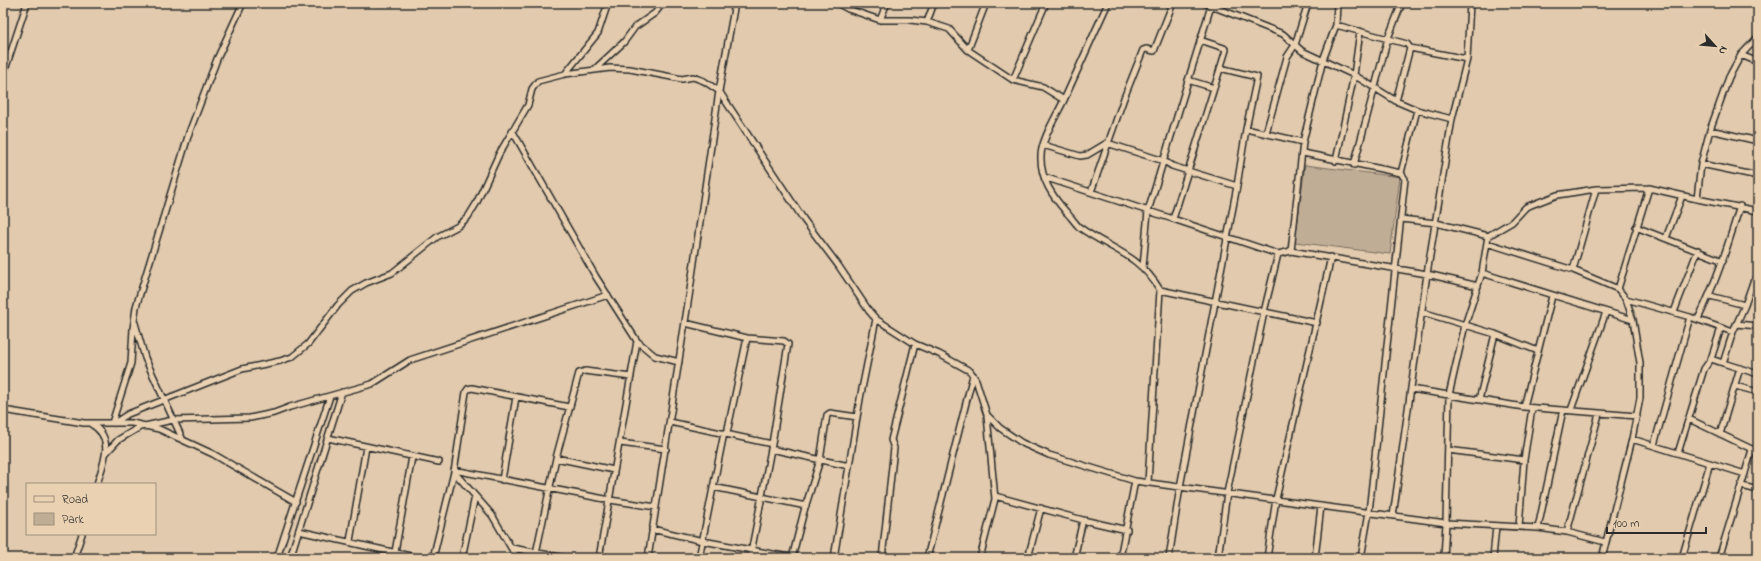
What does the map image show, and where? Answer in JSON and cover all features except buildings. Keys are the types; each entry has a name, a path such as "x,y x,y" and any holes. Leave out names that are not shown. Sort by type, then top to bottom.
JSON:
{"street":[{"path":"3,74 27,3"},
{"path":"113,423 131,363 134,318 189,133 217,59 243,3"},
{"path":"565,74 598,33 608,3"},
{"path":"595,69 624,42 635,27 655,13 663,3"},
{"path":"648,558 666,449 719,91 735,3"},
{"path":"837,3 848,9 880,20 910,20 927,22 949,29 968,50 1013,80 1044,87 1064,100"},
{"path":"848,9 851,3"},
{"path":"880,20 887,3"},
{"path":"927,22 934,3"},
{"path":"968,50 986,3"},
{"path":"1013,80 1046,3"},
{"path":"1108,3 1043,145 1041,156 1044,177 1055,198 1078,226 1132,258 1152,277 1160,290 1148,482"},
{"path":"1091,192 1107,143 1143,50 1146,49 1154,51 1173,3"},
{"path":"1204,3 1283,34 1302,51 1354,75 1396,101 1417,110 1452,119"},
{"path":"1266,133 1287,57 1295,45 1308,4 1300,3"},
{"path":"1291,251 1303,142 1323,60 1336,25 1337,3"},
{"path":"1354,165 1388,38 1402,3"},
{"path":"1393,516 1427,274 1452,119 1467,59 1470,3"},
{"path":"1143,267 1148,211 1200,40 1214,6"},
{"path":"1336,25 1388,38 1407,44 1410,48 1467,59"},
{"path":"1336,161 1354,75 1360,31"},
{"path":"1697,198 1701,164 1710,130 1729,77 1741,55 1758,37"},
{"path":"1173,219 1225,54 1224,48 1200,40"},
{"path":"1396,101 1410,48"},
{"path":"1741,55 1758,62"},
{"path":"1169,558 1180,487 1228,236 1246,128 1258,77 1220,68"},
{"path":"113,423 128,414 242,369 280,361 298,353 308,344 338,305 352,291 366,283 392,273 437,237 458,226 468,217 476,204 499,154 528,105 534,84 543,79 595,69 630,69 682,79 693,77 704,81 719,91 804,220 876,319 914,344 939,354 970,371 973,375 987,415 995,496 995,503 980,558"},
{"path":"1188,80 1214,88"},
{"path":"1401,173 1417,110"},
{"path":"1246,128 1303,142"},
{"path":"1710,130 1758,141"},
{"path":"513,132 608,296 637,341 654,356 679,362"},
{"path":"1043,145 1080,156 1086,155 1107,143 1164,161 1172,166 1237,186"},
{"path":"1302,153 1354,165 1401,173 1405,179 1394,269 1369,512 1361,558"},
{"path":"1701,164 1758,176"},
{"path":"1044,177 1228,236 1278,254 1291,251 1331,257 1427,274 1478,286"},
{"path":"1401,219 1436,223 1488,236 1512,222 1526,206 1557,195 1596,190 1648,188 1682,196 1740,206 1758,211"},
{"path":"1618,289 1648,188"},
{"path":"1573,270 1596,190"},
{"path":"1666,238 1682,196"},
{"path":"1698,319 1710,296 1724,261 1740,206"},
{"path":"1636,227 1724,261"},
{"path":"1444,558 1449,396 1465,325 1482,273 1488,236"},
{"path":"1487,243 1573,270 1618,289 1626,299 1633,320 1640,363 1640,398 1632,439 1602,558"},
{"path":"1674,312 1698,250"},
{"path":"1218,558 1227,493 1264,312 1278,254"},
{"path":"1267,558 1276,499 1331,257"},
{"path":"1482,273 1633,320"},
{"path":"1723,363 1752,282 1758,278"},
{"path":"1160,290 1216,300 1317,323"},
{"path":"106,453 124,435 140,427 173,420 258,417 372,384 410,360 608,296"},
{"path":"1524,407 1552,296"},
{"path":"1710,296 1745,305"},
{"path":"1626,299 1690,316 1733,332"},
{"path":"1422,312 1496,334 1538,351"},
{"path":"1571,410 1606,312"},
{"path":"1654,446 1690,316"},
{"path":"134,318 144,354 182,438"},
{"path":"834,558 857,417 876,319"},
{"path":"685,323 747,338 784,341 788,344 750,558"},
{"path":"1736,324 1758,326"},
{"path":"1678,453 1704,369 1711,359 1721,328"},
{"path":"1479,400 1496,334"},
{"path":"699,558 713,487 747,338"},
{"path":"598,558 610,500 637,341"},
{"path":"882,558 894,448 891,440 914,344"},
{"path":"1711,359 1758,374"},
{"path":"1720,434 1740,368"},
{"path":"535,558 556,458 578,377 581,371 631,376"},
{"path":"928,558 973,375"},
{"path":"1735,386 1758,392"},
{"path":"433,558 454,471 466,392 468,389 472,388 570,407"},
{"path":"1411,389 1532,408 1637,416"},
{"path":"290,558 342,392"},
{"path":"277,558 330,396"},
{"path":"502,480 516,397"},
{"path":"1518,527 1524,460 1532,408"},
{"path":"3,410 90,424 113,423 147,426 182,438 213,454 296,502"},
{"path":"1538,528 1563,410"},
{"path":"652,529 703,542 793,558 806,506 820,460 828,414 857,417"},
{"path":"1567,532 1599,414"},
{"path":"987,415 1000,428 1022,443 1036,450 1092,469 1135,481 1446,523 1538,528 1567,532 1605,542"},
{"path":"1689,419 1758,452"},
{"path":"670,422 725,433 820,460 849,466"},
{"path":"90,424 98,429 106,444 106,453 97,483"},
{"path":"328,438 439,462"},
{"path":"1632,439 1745,474"},
{"path":"620,443 666,449"},
{"path":"350,541 366,447"},
{"path":"1448,450 1524,460"},
{"path":"1718,558 1742,486 1752,450"},
{"path":"396,552 412,457"},
{"path":"556,458 614,470"},
{"path":"1682,558 1710,463"},
{"path":"454,471 656,507"},
{"path":"454,471 492,515 517,558"},
{"path":"1120,558 1127,530 1135,481"},
{"path":"1742,486 1758,490"},
{"path":"713,487 806,506"},
{"path":"462,558 475,496"},
{"path":"995,496 1083,520 1127,530"},
{"path":"1314,558 1321,506"},
{"path":"1028,558 1041,508"},
{"path":"1074,558 1083,520"},
{"path":"1493,558 1496,526"},
{"path":"299,531 350,541 420,558"},
{"path":"74,558 82,535"},
{"path":"512,548 565,558"}],"green space":[{"path":"1305,165 1400,177 1390,254 1295,242"}]}
